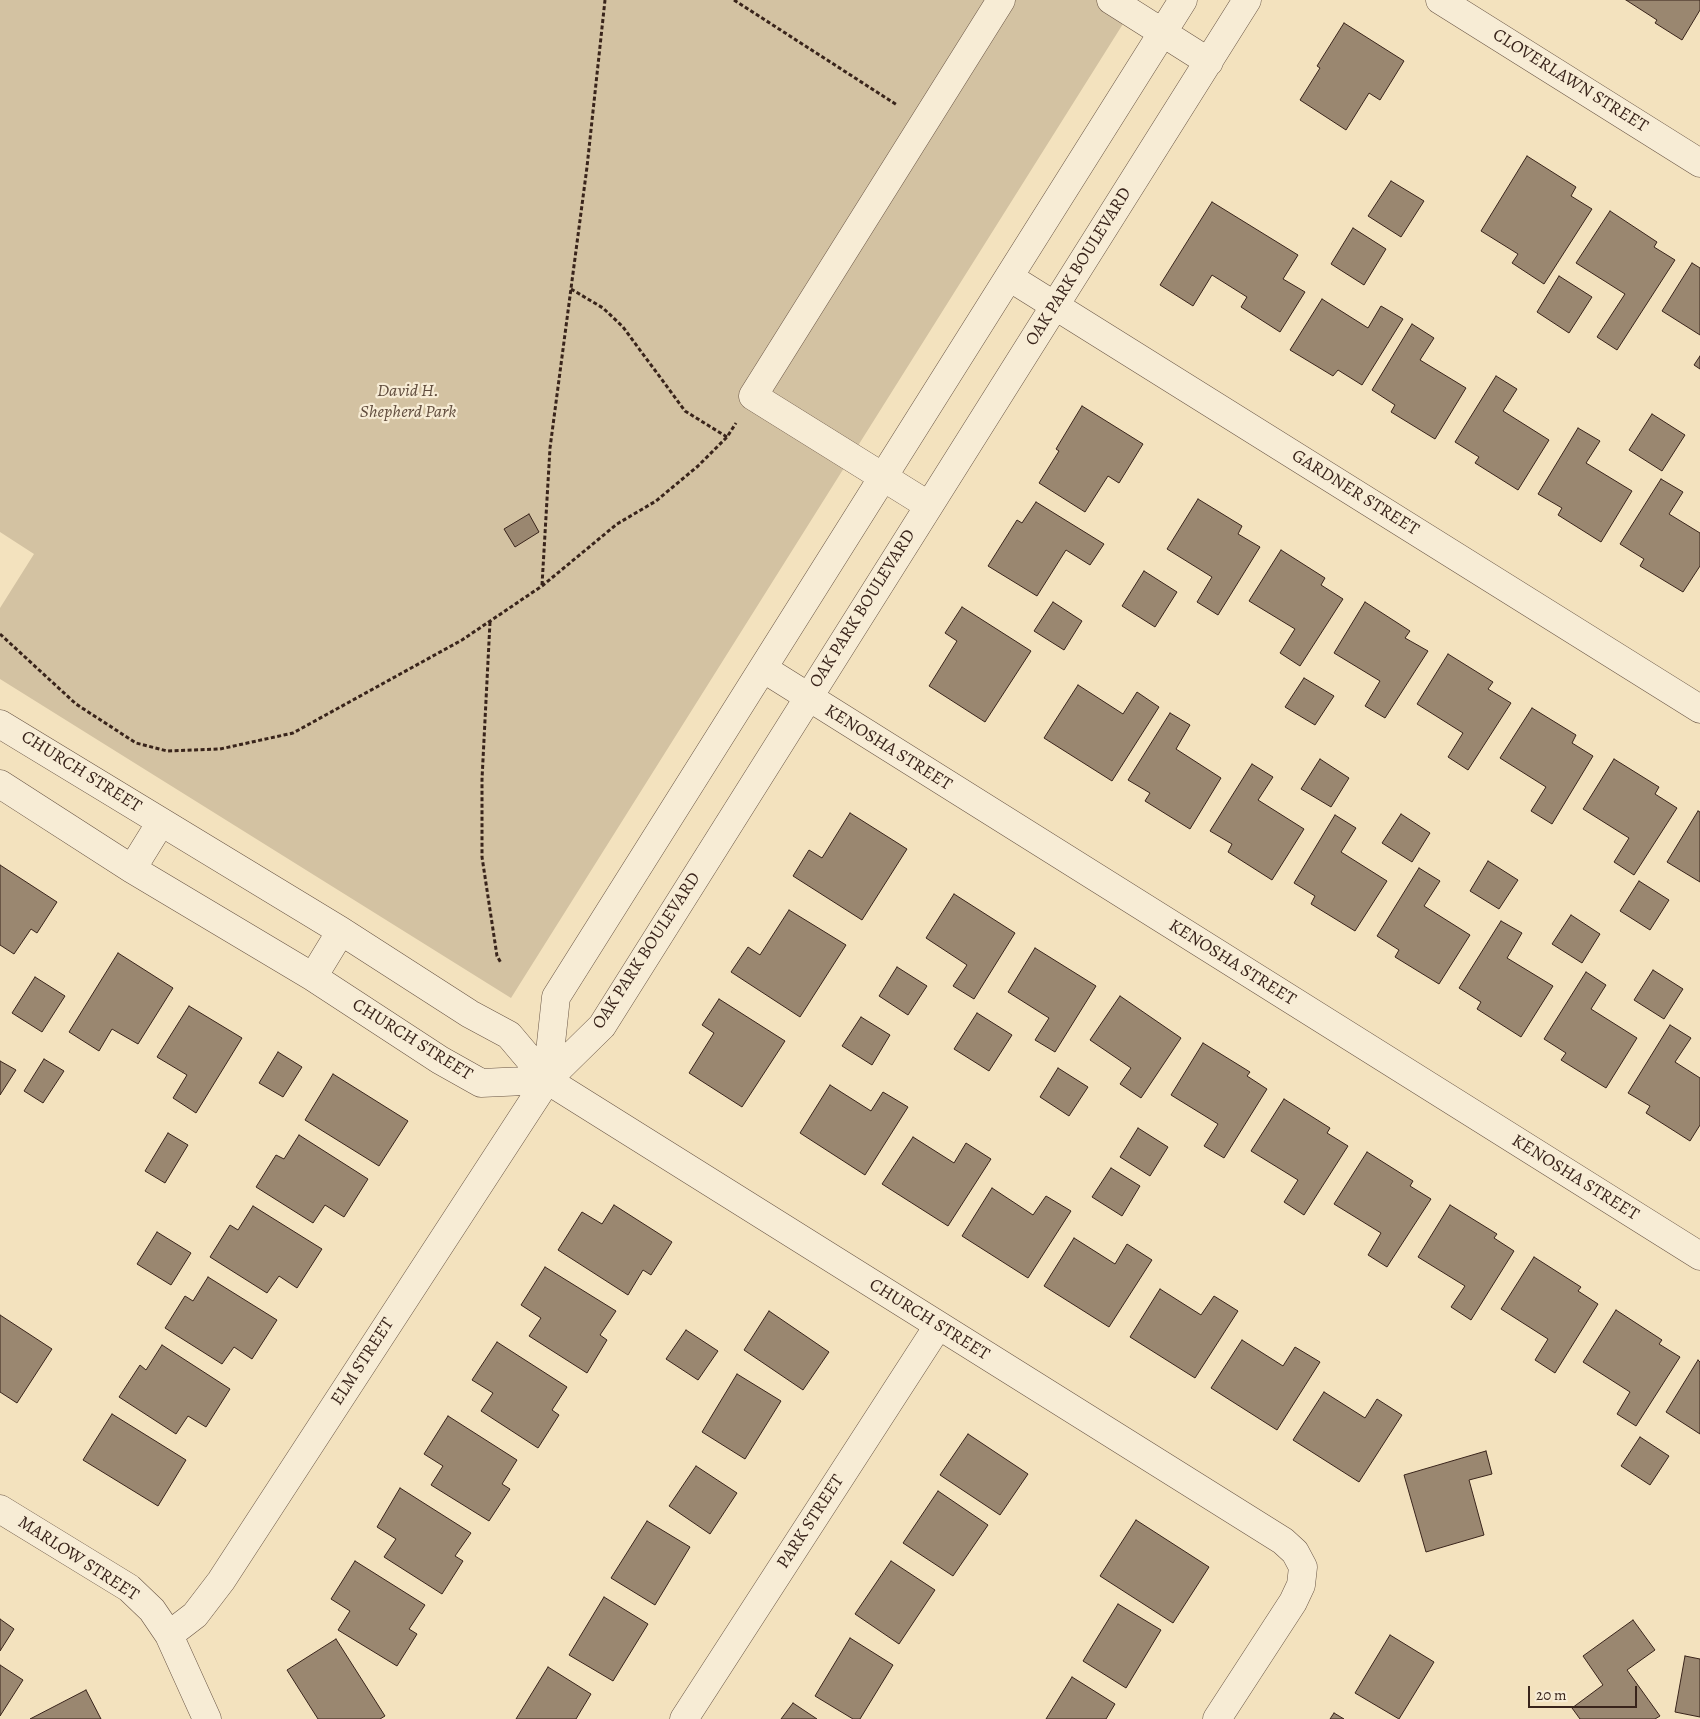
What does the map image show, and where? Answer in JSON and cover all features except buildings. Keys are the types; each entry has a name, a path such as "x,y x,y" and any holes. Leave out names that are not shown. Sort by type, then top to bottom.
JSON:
{"street":[{"path":"928,505 753,396 1001,0"},
{"path":"1111,0 1209,62"},
{"path":"547,1080 556,997 1183,0"},
{"name":"OAK PARK BOULEVARD","path":"547,1080 602,1026 1247,0"},
{"name":"CLOVERLAWN STREET","path":"1440,0 1700,163"},
{"name":"GARDNER STREET","path":"1009,277 1700,709"},
{"name":"KENOSHA STREET","path":"764,669 1700,1256"},
{"name":"CHURCH STREET","path":"0,724 340,931 470,1014 509,1035 547,1080 1283,1541 1296,1552 1303,1567 1301,1585 1293,1602 1218,1719"},
{"name":"CHURCH STREET","path":"0,784 132,869 313,977 440,1060 480,1083 547,1080"},
{"name":"CHURCH STREET","path":"132,869 161,822"},
{"path":"313,977 340,931"},
{"name":"ELM STREET","path":"169,1635 196,1615 221,1581 547,1080"},
{"name":"PARK STREET","path":"684,1719 938,1326"},
{"name":"MARLOW STREET","path":"0,1509 129,1588 152,1610 169,1635 207,1719"}],"path":[{"path":"542,586 550,448 605,0"},
{"path":"734,0 923,122"},
{"path":"571,289 603,308 623,327 685,411 727,437"},
{"path":"0,634 76,704 136,742 167,751 220,749 293,733 462,640 542,586 617,524 656,500 698,466 727,437 753,396"},
{"path":"490,622 482,779 482,857 497,956 501,963"}],"green space":[{"name":"David H. Shepherd Park","path":"0,0 1138,0 511,998 0,679 0,608 34,554 0,532"}]}
